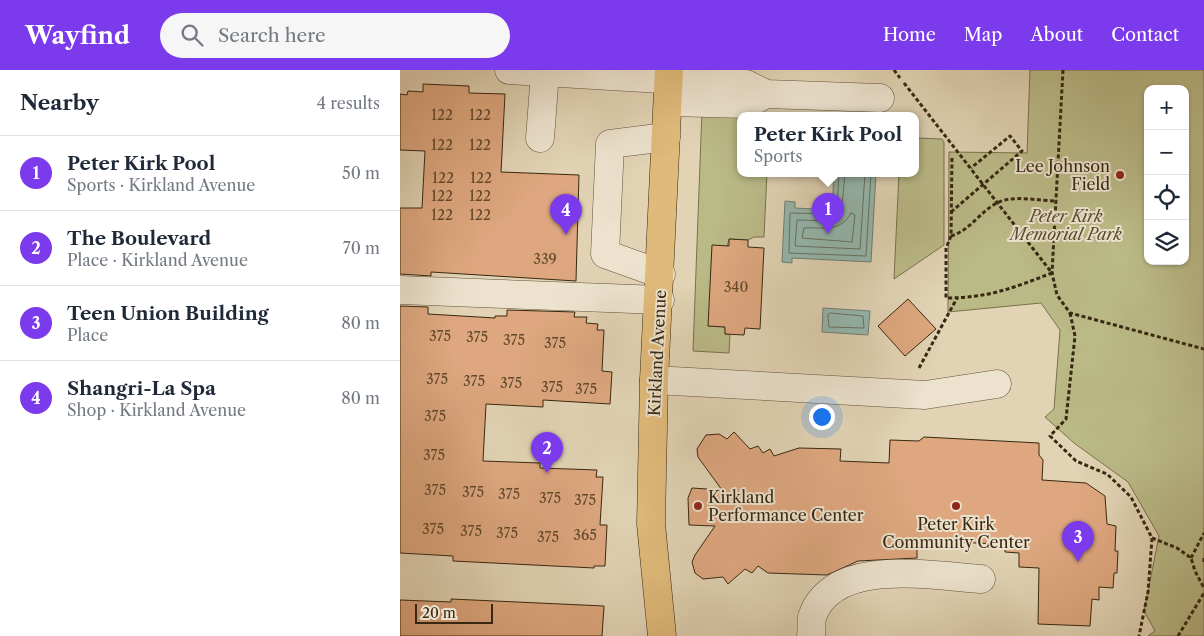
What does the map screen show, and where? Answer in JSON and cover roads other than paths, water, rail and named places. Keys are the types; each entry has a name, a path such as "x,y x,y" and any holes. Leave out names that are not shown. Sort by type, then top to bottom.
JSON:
{"main road":[{"name":"Kirkland Avenue","path":"662,636 651,524 654,380 660,287 668,84"}],"lane":[{"path":"508,70 668,84 748,104 767,82 880,98"},
{"path":"540,138 545,73"},
{"path":"660,287 605,254 605,245 610,144 666,137"},
{"path":"400,290 660,287"},
{"path":"654,380 925,395 997,384"},
{"path":"811,636 812,617 823,599 840,585 862,577 888,573 982,579"}],"water":[{"path":"834,177 876,177 871,262 792,258 792,263 782,262 785,201 795,202 795,208 832,210"},
{"path":"823,308 870,311 868,335 822,332"}],"place":[{"name":"Lee Johnson Field","path":"1120,175"},
{"name":"Peter Kirk Pool","path":"828,234"},
{"name":"Shangri-La Spa","path":"566,235"},
{"name":"The Boulevard","path":"547,473"},
{"name":"Kirkland Performance Center","path":"698,506"},
{"name":"Peter Kirk Community Center","path":"956,506"},
{"name":"Teen Union Building","path":"1078,562"}],"park label":[{"name":"Peter Kirk Memorial Park","path":"1066,225"}]}
